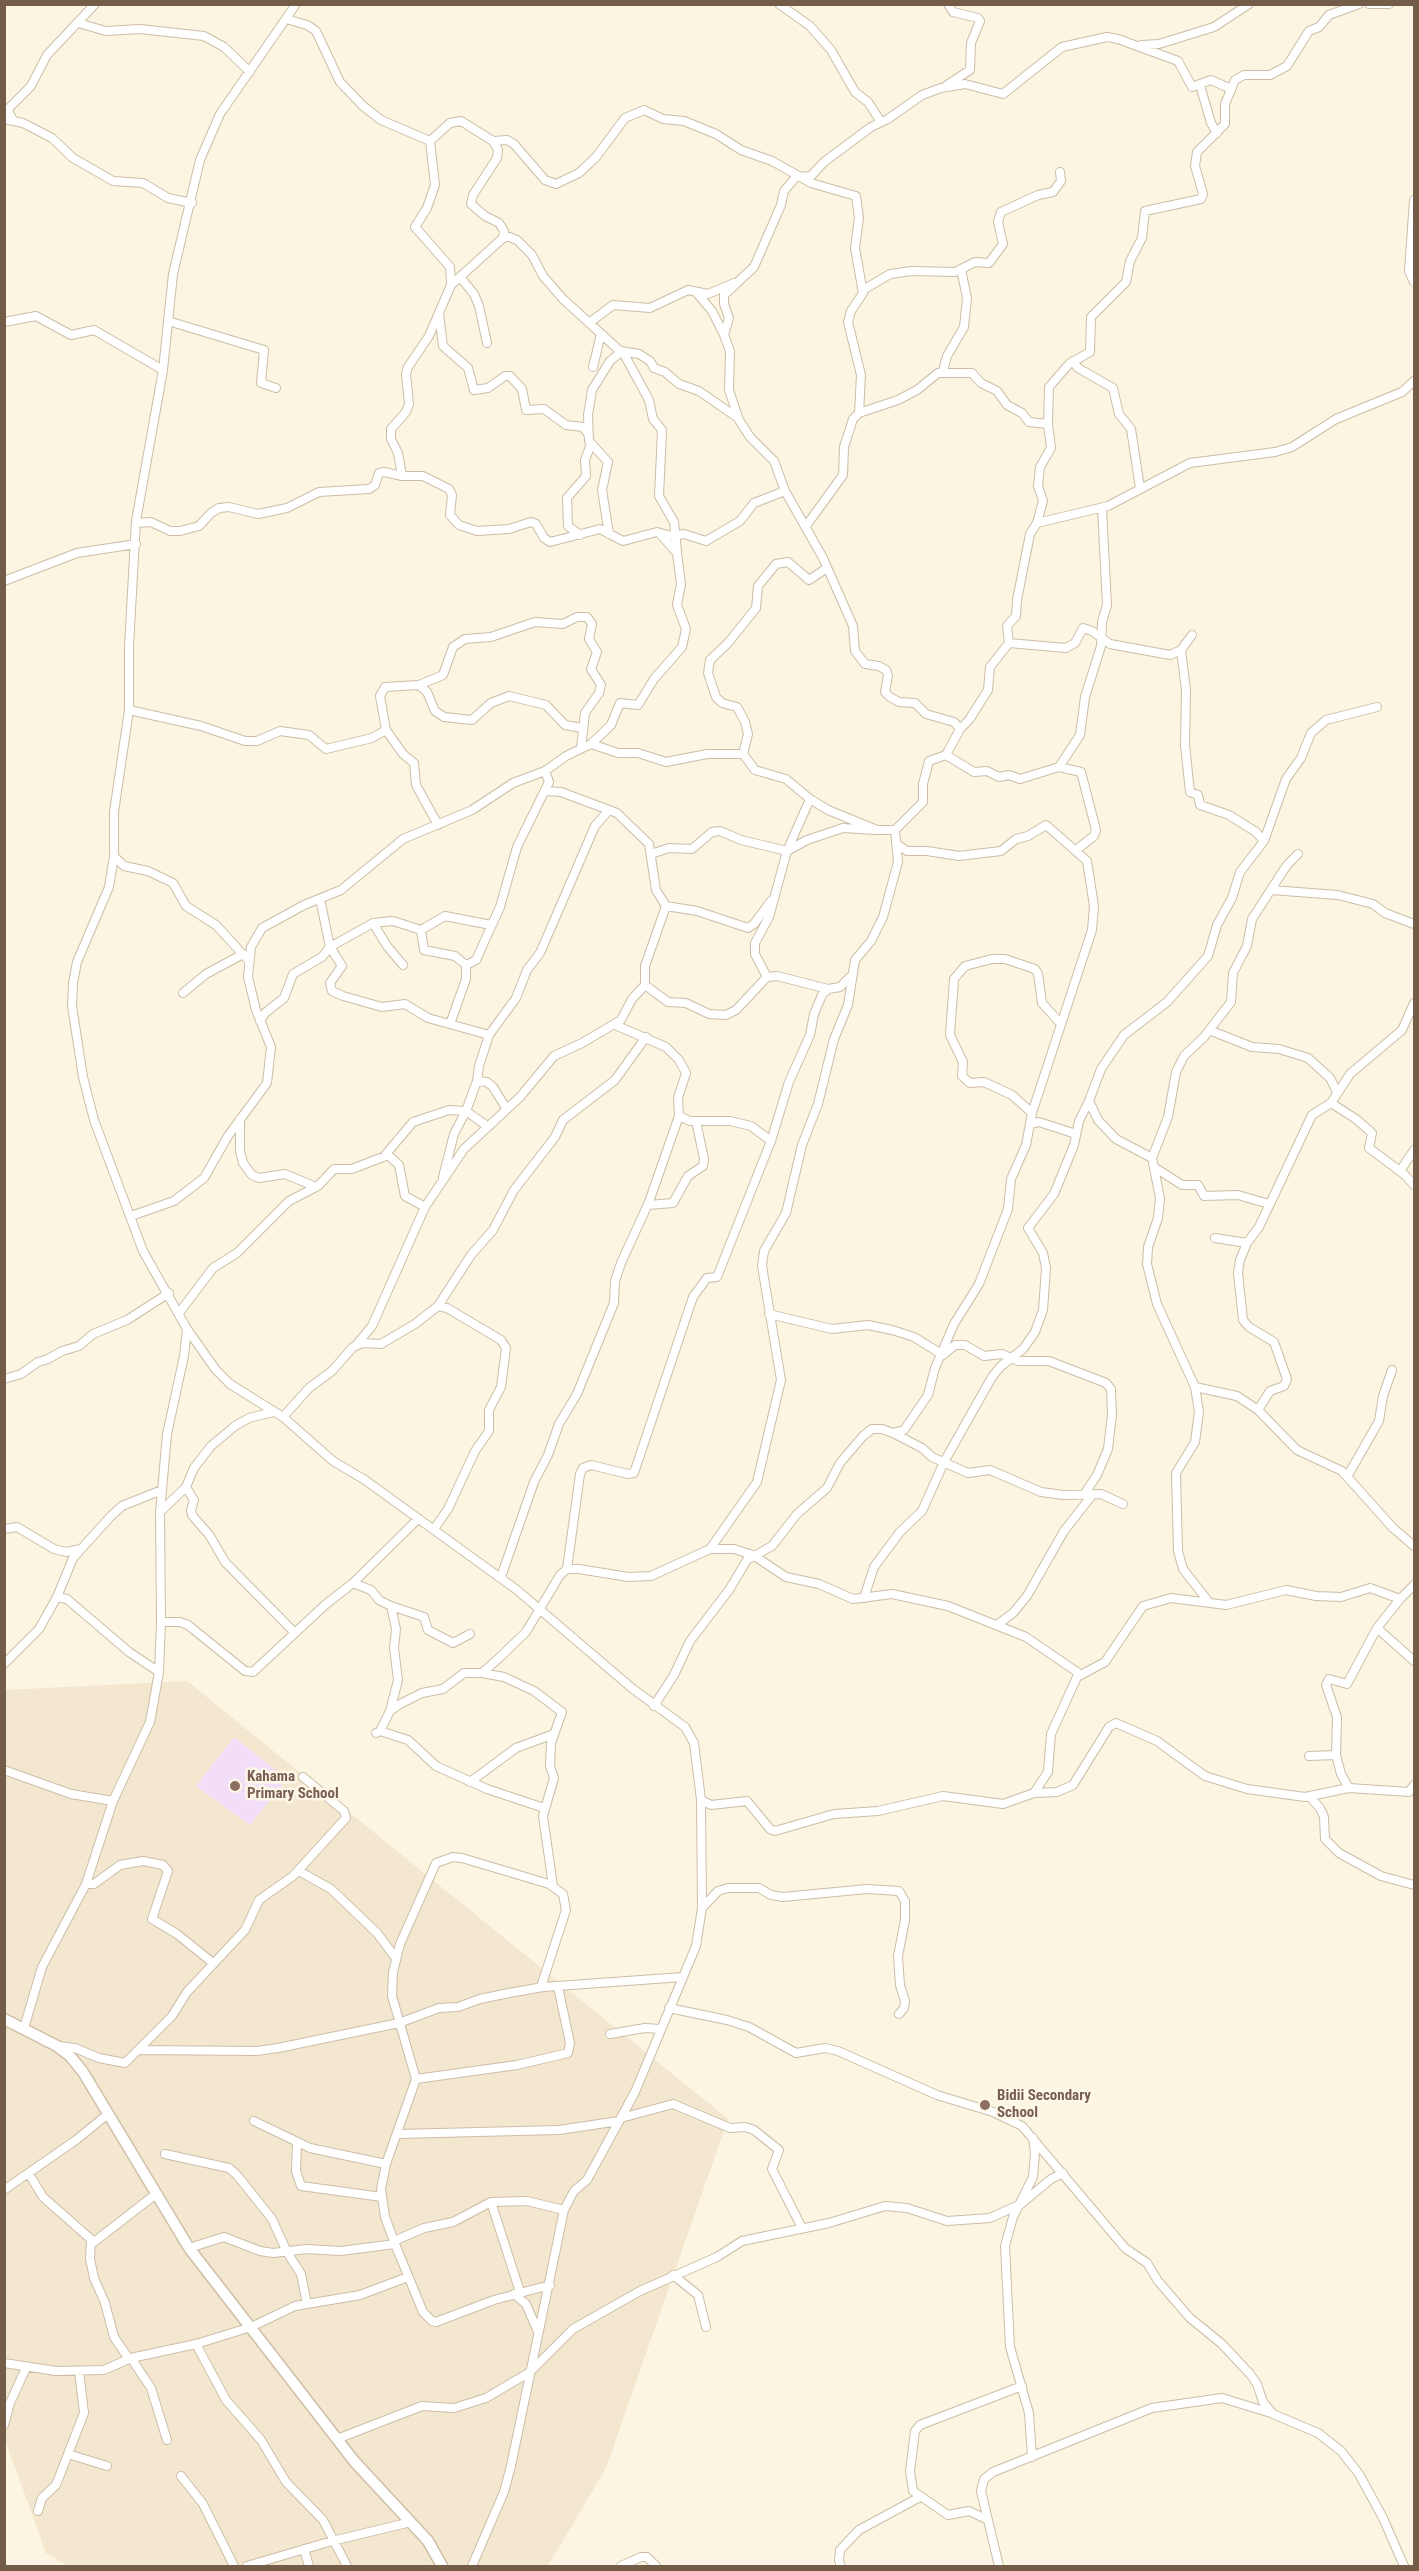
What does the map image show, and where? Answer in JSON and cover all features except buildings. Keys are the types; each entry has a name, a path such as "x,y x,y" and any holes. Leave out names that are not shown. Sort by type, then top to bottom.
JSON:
{"main road":[{"path":"4,2019 57,2046 70,2056 83,2072 189,2248 337,2439 428,2541 442,2566"}],"street":[{"path":"94,4 47,55 31,86 10,107 9,119 52,138 73,158 113,182 143,183 168,198 192,203"},
{"path":"296,4 224,107 206,146 173,274 162,370 136,523 129,646 129,710 114,812 114,856 107,894 77,962 72,1006 82,1077 94,1120 146,1257 169,1293 187,1329 223,1378 283,1417 333,1461 365,1480 501,1577 654,1706 685,1727 691,1736 701,1800 702,1908 698,1938 620,2120 586,2180 574,2191 564,2210 550,2285 504,2492 472,2566"},
{"path":"779,4 810,26 831,50 855,92 868,102 881,122"},
{"path":"724,335 729,318 723,297 756,264 781,205 784,191 796,177 811,176 824,162 917,98 941,88 970,70 971,43 980,21 978,18 953,12 948,4"},
{"path":"1138,45 1159,44 1214,27 1249,4"},
{"path":"946,755 960,729 969,720 988,690 992,664 1009,644 1007,626 1016,616 1030,534 1037,523 1042,504 1038,486 1040,466 1050,451 1049,387 1058,374 1073,361 1086,356 1091,349 1091,317 1127,279 1131,258 1142,241 1145,211 1198,201 1202,197 1195,166 1197,152 1225,124 1224,108 1231,88 1240,76 1270,75 1287,66 1309,31 1319,27 1329,15 1359,4"},
{"path":"1369,4 1389,4"},
{"path":"286,19 307,25 316,31 336,75 368,111 421,139 430,141"},
{"path":"78,23 106,31 140,29 204,36 224,47 250,72"},
{"path":"941,88 969,84 997,95 1003,94 1029,71 1068,44 1107,38 1138,45 1178,62 1189,85 1200,85 1211,80 1231,88"},
{"path":"1200,85 1211,123 1217,133"},
{"path":"493,141 507,140 514,144 545,180 556,184 579,173 596,157 625,118 644,111 663,119 684,121 710,132 741,150 772,161 796,177 854,195 857,199 859,218 855,248 863,290"},
{"path":"183,993 206,974 245,957 262,928 347,885 395,844 481,805 513,783 545,771 591,744 611,726 620,703 638,705 654,679 680,651 686,628 677,605 681,584 677,535 672,516 659,496 662,430 652,418 649,400 622,353 563,299 543,276 532,255 517,240 504,235 499,223 485,216 471,204 472,195 497,158 498,150 493,141 465,123 456,121 430,141"},
{"path":"402,476 391,432 409,404 406,374 408,367 429,336 451,285 450,267 415,227 434,188 430,141"},
{"path":"860,413 861,379 848,318 863,290 890,274 916,271 955,272 977,261 989,263 1003,244 998,222 1001,212 1038,195 1053,192 1061,181 1060,172"},
{"path":"1414,200 1409,271 1414,282"},
{"path":"451,285 504,235"},
{"path":"943,371 946,358 964,327 967,298 961,269"},
{"path":"460,277 474,294 479,306 487,343"},
{"path":"589,323 613,305 651,308 663,300 688,290 710,294 735,283"},
{"path":"696,292 712,311 730,351 729,390 738,419 750,437 774,461 785,491 806,526 853,626 855,651 865,664 879,666 886,670 887,695 899,702 915,702 926,714 954,722 960,729"},
{"path":"439,314 443,346 468,368 474,390 488,388 505,376 510,376 522,389 526,410 542,408 568,426 583,427 591,444 608,462 602,490 609,534"},
{"path":"4,322 36,316 71,336 94,330 162,370"},
{"path":"168,321 264,350 261,383 276,388"},
{"path":"593,367 601,334"},
{"path":"588,434 591,392 610,361 622,353 639,354 650,361 654,368 663,371 679,384 699,391 738,419"},
{"path":"1073,361 1078,368 1113,388 1119,414 1131,429 1140,488"},
{"path":"806,526 843,475 848,426 860,413 898,400 943,371 972,373 981,384 997,391 1007,405 1022,413 1029,422 1048,424"},
{"path":"1037,523 1102,508 1190,463 1275,452 1292,447 1336,419 1402,392 1414,381"},
{"path":"580,536 568,526 567,498 587,475 585,460 591,444"},
{"path":"136,523 151,522 170,531 180,531 199,526 210,513 219,508 229,507 258,514 287,508 319,492 369,489 375,485 381,472 402,476 423,476 449,489 452,495 450,515 459,525 477,531 509,529 531,522 536,524 547,542 580,536 600,529 623,541 657,532 710,540 740,521 754,503 785,491"},
{"path":"1059,767 1080,735 1085,697 1101,640 1102,622 1107,605 1102,508"},
{"path":"657,532 677,553"},
{"path":"4,581 77,553 136,544"},
{"path":"827,568 809,580 788,562 777,564 758,586 756,608 729,643 710,660 708,673 716,697 722,703 737,706 745,722 747,734 743,754 755,770 786,779 810,800 877,830"},
{"path":"438,825 416,785 414,763 403,754 386,730 380,696 385,687 419,685 443,675 453,647 465,639 491,637 535,621 563,624 577,617 587,617 592,624 589,639 597,652 591,669 601,685 599,693 586,710 581,748"},
{"path":"1009,644 1066,648 1075,643 1083,628 1092,631 1101,640 1136,651 1166,655 1181,650 1192,635"},
{"path":"1181,650 1186,690 1185,745 1190,792 1198,795 1200,805 1229,815 1256,832 1264,841"},
{"path":"419,685 427,692 435,711 444,717 472,720 491,703 509,696 546,705 565,725 582,728"},
{"path":"864,1598 874,1567 900,1532 922,1511 944,1462 996,1370 1030,1342 1043,1310 1046,1268 1042,1253 1028,1228 1052,1196 1098,1075 1117,1044 1167,1002 1208,956 1217,926 1232,898 1240,872 1264,841 1286,779 1301,758 1311,733 1326,720 1355,714 1377,706"},
{"path":"129,710 201,726 252,742 280,731 309,735 326,749 372,738 386,730"},
{"path":"591,744 618,753 638,753 666,762 707,754 743,754"},
{"path":"651,854 669,848 692,849 717,831 787,851 807,840 843,828 895,830 923,802 922,784 929,761 946,755 958,760 974,772 987,771 999,777 1009,775 1020,779 1059,767 1076,770 1083,775 1093,810 1095,834 1076,850"},
{"path":"466,965 476,960 500,907 520,839 550,779 545,771"},
{"path":"545,790 561,792 609,810 621,816 644,838 651,854 656,890 666,906 697,911 748,928 758,921 775,896"},
{"path":"767,977 754,947 769,917 787,851 810,800"},
{"path":"441,1184 456,1127 466,1111 477,1081 479,1066 489,1035 516,998 527,970 540,954 595,826 609,810"},
{"path":"898,845 907,851 927,851 959,856 1001,851 1016,838 1028,836 1046,825 1076,850 1087,861 1090,868 1093,922 1060,1024 1058,1039 1032,1113 1026,1145 1011,1179 1008,1209 979,1284 951,1330 943,1355"},
{"path":"710,1550 760,1474 782,1376 762,1266 764,1251 786,1213 802,1145 818,1104 834,1039 848,1005 857,956 869,944 882,921 897,866 898,845 895,830"},
{"path":"1208,1601 1180,1561 1175,1508 1176,1473 1189,1452 1198,1430 1195,1387 1157,1304 1147,1264 1148,1247 1158,1218 1160,1198 1152,1158 1168,1117 1176,1072 1184,1056 1231,1002 1233,973 1247,946 1252,919 1292,858 1298,854"},
{"path":"114,856 124,866 170,880 186,906 216,925 245,957 249,984 260,1021 271,1047 265,1086 240,1118 204,1178 174,1201 131,1215"},
{"path":"1271,890 1338,895 1373,904 1385,912 1414,924"},
{"path":"320,899 330,947 342,966 330,980 330,988 335,993 382,1007 405,1004 423,1016 489,1035"},
{"path":"283,1417 357,1344 372,1326 425,1207 464,1149 520,1097 554,1056 615,1025 624,1018 632,999 645,985 645,966 666,906"},
{"path":"421,930 442,916 491,925"},
{"path":"260,1021 265,1013 284,998 293,974 322,957 330,947 373,923 393,921 421,930"},
{"path":"373,923 387,946 403,965"},
{"path":"421,930 424,950 455,956 466,965"},
{"path":"1032,1113 1012,1095 984,1082 970,1083 962,1076 963,1062 950,1035 954,979 965,966 992,958 1005,959 1035,969 1044,1007 1060,1024"},
{"path":"450,1024 466,979 466,965"},
{"path":"645,985 668,1002 689,1004 709,1014 726,1015 736,1010 767,977 777,976 828,988 840,987 852,975"},
{"path":"567,1569 582,1470 591,1464 628,1474 634,1473 693,1297 707,1278 717,1277 771,1141 789,1082 810,1035 822,995 828,988"},
{"path":"1258,1410 1270,1391 1284,1386 1287,1379 1274,1342 1249,1327 1241,1314 1239,1267 1247,1243 1259,1227 1312,1114 1331,1103 1350,1074 1402,1030 1414,1003"},
{"path":"501,1577 534,1482 548,1455 559,1424 577,1394 614,1303 615,1281 621,1263 648,1205 679,1116 678,1098 685,1071 670,1050 646,1037 615,1025"},
{"path":"1209,1030 1252,1047 1275,1048 1308,1058 1330,1078 1337,1092"},
{"path":"357,1344 381,1344 415,1324 438,1306 471,1255 493,1230 514,1190 555,1137 563,1120 615,1080 646,1037"},
{"path":"477,1081 487,1082 493,1087 506,1108"},
{"path":"1089,1101 1098,1120 1109,1133 1152,1158"},
{"path":"1331,1103 1369,1129 1372,1136 1369,1148 1400,1171 1414,1185"},
{"path":"179,1313 213,1268 241,1250 291,1200 316,1187 334,1169 352,1169 386,1154 395,1140 417,1120 448,1110 466,1111 487,1126"},
{"path":"679,1116 696,1121 730,1121 751,1126 771,1141"},
{"path":"240,1118 240,1151 243,1163 252,1175 259,1178 285,1174 316,1187"},
{"path":"648,1205 673,1203 687,1176 703,1166 704,1159 696,1121"},
{"path":"1030,1124 1045,1123 1076,1134"},
{"path":"1400,1171 1414,1150"},
{"path":"386,1154 399,1165 405,1196 425,1207"},
{"path":"1154,1167 1182,1185 1198,1185 1204,1196 1238,1195 1269,1204"},
{"path":"1215,1238 1247,1243"},
{"path":"4,1379 21,1374 38,1362 62,1351 79,1346 93,1334 128,1320 169,1293"},
{"path":"434,1529 448,1509 475,1451 489,1431 489,1410 501,1387 506,1348 501,1340 447,1308 438,1306"},
{"path":"769,1314 832,1329 868,1325 892,1330 914,1337 943,1355"},
{"path":"24,2028 42,1967 86,1884 113,1801 150,1722 159,1672 160,1512 167,1434 184,1356 187,1329"},
{"path":"893,1433 904,1430 928,1395 934,1368 943,1355 955,1345 965,1345 982,1355 1002,1354 1023,1361 1052,1362 1110,1387 1112,1421 1107,1449 1089,1493 1064,1531 1027,1596 1013,1613 998,1624"},
{"path":"1347,1477 1380,1421 1383,1396 1392,1370"},
{"path":"1195,1387 1237,1395 1258,1410 1297,1450 1334,1467 1347,1477 1393,1528 1414,1546"},
{"path":"160,1512 186,1487 198,1463 211,1446 235,1426 249,1418 273,1412"},
{"path":"654,1706 674,1675 690,1641 729,1590 747,1560 772,1546 797,1514 825,1491 840,1463 863,1436 876,1428 893,1433 944,1462 973,1474 990,1470 1041,1492 1063,1495 1089,1493 1107,1496 1123,1504"},
{"path":"186,1487 194,1500 192,1515 210,1536 225,1562 294,1632"},
{"path":"4,1664 39,1629 57,1597 70,1563 81,1549 122,1506 162,1491"},
{"path":"161,1623 180,1622 188,1625 251,1673 294,1632 353,1583 418,1519"},
{"path":"4,1529 17,1527 54,1548 66,1552 81,1549"},
{"path":"482,1673 526,1632 560,1575 567,1569 628,1577 651,1576 710,1550 734,1549 753,1555 791,1580 819,1584 853,1599 886,1594 907,1596 948,1606 998,1624 1026,1637 1080,1674"},
{"path":"353,1583 371,1590 379,1600 391,1606 424,1617 428,1630 453,1644 470,1635"},
{"path":"1349,1788 1341,1774 1336,1755 1337,1717 1326,1685 1329,1679 1347,1684 1377,1628 1414,1585"},
{"path":"1034,1793 1048,1772 1051,1734 1080,1674 1098,1666 1110,1657 1143,1606 1171,1598 1184,1601 1238,1604 1286,1590 1341,1597 1370,1588 1400,1599"},
{"path":"57,1597 67,1599 129,1652 159,1672"},
{"path":"391,1606 396,1629 394,1648 398,1680 390,1711 378,1732 408,1740 430,1763 470,1782 544,1808"},
{"path":"1377,1628 1414,1660"},
{"path":"390,1711 422,1693 443,1689 464,1673 504,1677 534,1690 553,1703 562,1714 550,1747 554,1782 544,1808 553,1886"},
{"path":"701,1800 711,1805 747,1801 770,1829 775,1831 834,1814 878,1811 943,1796 1003,1804 1034,1793 1057,1792 1073,1785 1109,1727 1116,1723 1157,1741 1211,1778 1247,1788 1310,1797 1349,1788 1375,1788 1403,1793 1409,1792 1414,1785"},
{"path":"470,1782 516,1748 554,1734"},
{"path":"1310,1756 1336,1755"},
{"path":"4,1770 71,1794 113,1801"},
{"path":"57,2046 75,2048 120,2063 129,2062 172,2016 187,1992 246,1930 259,1900 299,1871 346,1816 320,1789 303,1777"},
{"path":"1310,1797 1320,1808 1324,1817 1325,1839 1339,1853 1381,1876 1414,1885"},
{"path":"541,1987 567,1905 563,1894 553,1886 462,1858 441,1860 432,1867 395,1957 391,1985 399,2024 416,2079 386,2164 382,2178 382,2197 385,2217 394,2243 427,2318 436,2322 517,2293 550,2285"},
{"path":"86,1884 94,1884 120,1864 133,1861 166,1867 168,1871 163,1893 152,1919 177,1934 213,1963"},
{"path":"299,1871 332,1889 377,1933 395,1957"},
{"path":"702,1908 718,1891 728,1888 759,1888 771,1895 783,1897 867,1889 899,1891 905,1901 905,1920 898,1960 900,1985 905,2001 904,2008 899,2014"},
{"path":"139,2050 257,2051 306,2044 399,2024 439,2008 458,2007 480,1999 541,1987 683,1977"},
{"path":"416,2079 517,2065 568,2053 570,2043 558,1987"},
{"path":"669,2008 749,2027 796,2053 825,2048 856,2057 937,2095 1016,2122 1033,2138 1093,2213 1132,2255 1147,2263 1158,2281 1190,2318 1222,2344 1250,2374 1257,2384 1263,2402 1273,2414"},
{"path":"610,2034 645,2028 660,2029"},
{"path":"398,2134 558,2130 620,2120 673,2104 734,2130 745,2127 754,2130 779,2150 772,2169 802,2228"},
{"path":"4,2190 108,2114"},
{"path":"254,2121 297,2143 386,2164"},
{"path":"1032,2457 1030,2418 1010,2347 1005,2246 1013,2217 1033,2177 1035,2153 1033,2138"},
{"path":"297,2143 296,2171 301,2186 382,2197"},
{"path":"165,2154 234,2171 272,2219 287,2252 302,2274 307,2304"},
{"path":"337,2439 422,2406 448,2408 473,2403 530,2372 573,2329 674,2275 717,2257 742,2241 861,2215 885,2206 907,2208 950,2221 990,2218 1021,2204 1051,2179 1063,2173"},
{"path":"28,2174 44,2197 91,2241"},
{"path":"91,2241 103,2237 156,2194"},
{"path":"189,2248 224,2237 260,2251 287,2252 306,2249 341,2252 394,2243 424,2228 453,2222 491,2202 527,2201 564,2210"},
{"path":"491,2202 517,2293 530,2310 538,2334"},
{"path":"91,2241 90,2259 94,2278 105,2303 114,2337 151,2388 167,2440"},
{"path":"674,2275 698,2295 706,2327"},
{"path":"4,2363 26,2368 79,2371 108,2369 130,2359 196,2344 250,2327 286,2310 360,2295 408,2277"},
{"path":"196,2344 226,2400 261,2440 286,2482 322,2520 347,2566"},
{"path":"4,2425 10,2403 26,2368"},
{"path":"38,2511 42,2498 56,2485 85,2406 79,2371"},
{"path":"986,2519 969,2511 948,2515 913,2491 910,2471 917,2427 1022,2386"},
{"path":"999,2566 981,2491 984,2479 1001,2468 1152,2408 1222,2398 1273,2414 1318,2433 1349,2460 1383,2518 1404,2566"},
{"path":"68,2454 106,2466"},
{"path":"181,2476 203,2504 234,2566"},
{"path":"841,2566 840,2550 859,2530 920,2497"},
{"path":"247,2566 332,2541 411,2522"},
{"path":"304,2549 309,2566"},
{"path":"621,2566 640,2557 647,2557 656,2566"}],"shaded area":[{"path":"187,1681 728,2119 606,2468 548,2566 68,2566 46,2553 4,2437 4,1690"},
{"path":"234,1737 287,1779 250,1825 196,1786"}],"place":[{"name":"Kahama Primary School","path":"235,1786"},
{"name":"Bidii Secondary School","path":"985,2105"}]}
